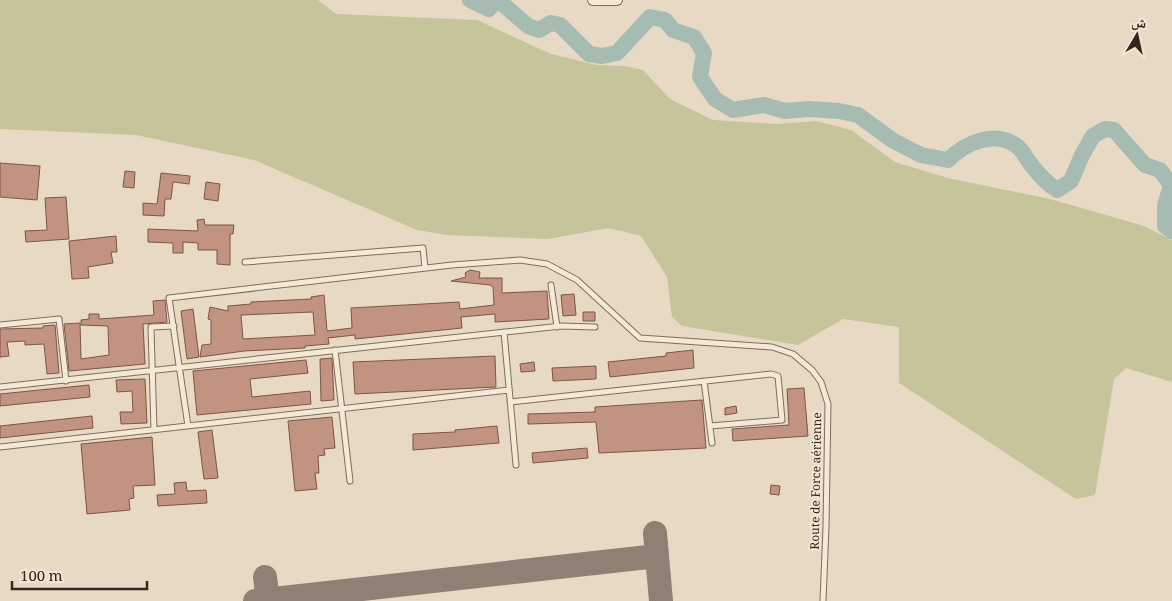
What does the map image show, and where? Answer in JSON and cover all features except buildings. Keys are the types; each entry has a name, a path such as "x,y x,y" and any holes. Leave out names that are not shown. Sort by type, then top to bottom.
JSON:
{"street":[{"path":"594,0 618,0"}],"lane":[{"path":"245,262 423,248 425,268"},
{"name":"Route de Force aérienne","path":"174,326 169,298 452,265 520,260 547,264 578,280 640,338 772,347 793,354 812,370 825,390 829,427 822,601"},
{"path":"551,285 557,327"},
{"path":"0,325 59,319 66,381"},
{"path":"154,430 151,327 174,326 188,426"},
{"path":"0,387 504,332 557,327 595,327"},
{"path":"504,332 516,465"},
{"path":"335,350 350,481"},
{"path":"510,402 772,374 778,376 782,420 710,426"},
{"path":"704,382 712,443"},
{"path":"0,447 509,390"}],"green space":[{"path":"0,0 318,0 336,14 477,20 551,54 597,65 624,66 643,70 670,99 713,120 776,124 816,121 851,130 895,162 948,178 1050,199 1144,226 1172,240 1172,382 1126,368 1114,379 1095,495 1076,499 899,383 899,327 843,319 798,345 682,326 672,317 667,277 641,236 609,228 548,239 447,235 417,230 254,160 136,135 0,129"}],"waterway":[{"path":"470,0 489,9 497,0"},
{"path":"498,0 528,26 539,30 551,23 560,25 589,54 602,56 617,53 650,17 665,20 673,30 694,37 704,53 700,77 715,99 733,110 764,105 785,111 809,109 839,111 858,115 892,140 921,155 948,160 963,148 981,140 1000,139 1018,147 1039,175 1057,190 1071,181 1082,155 1093,136 1105,129 1114,130 1145,165 1160,170 1171,185 1165,206 1165,226 1172,231"}],"taxiway":[{"path":"655,533 661,601"},
{"path":"255,601 657,556"},
{"path":"265,577 268,601"}]}
